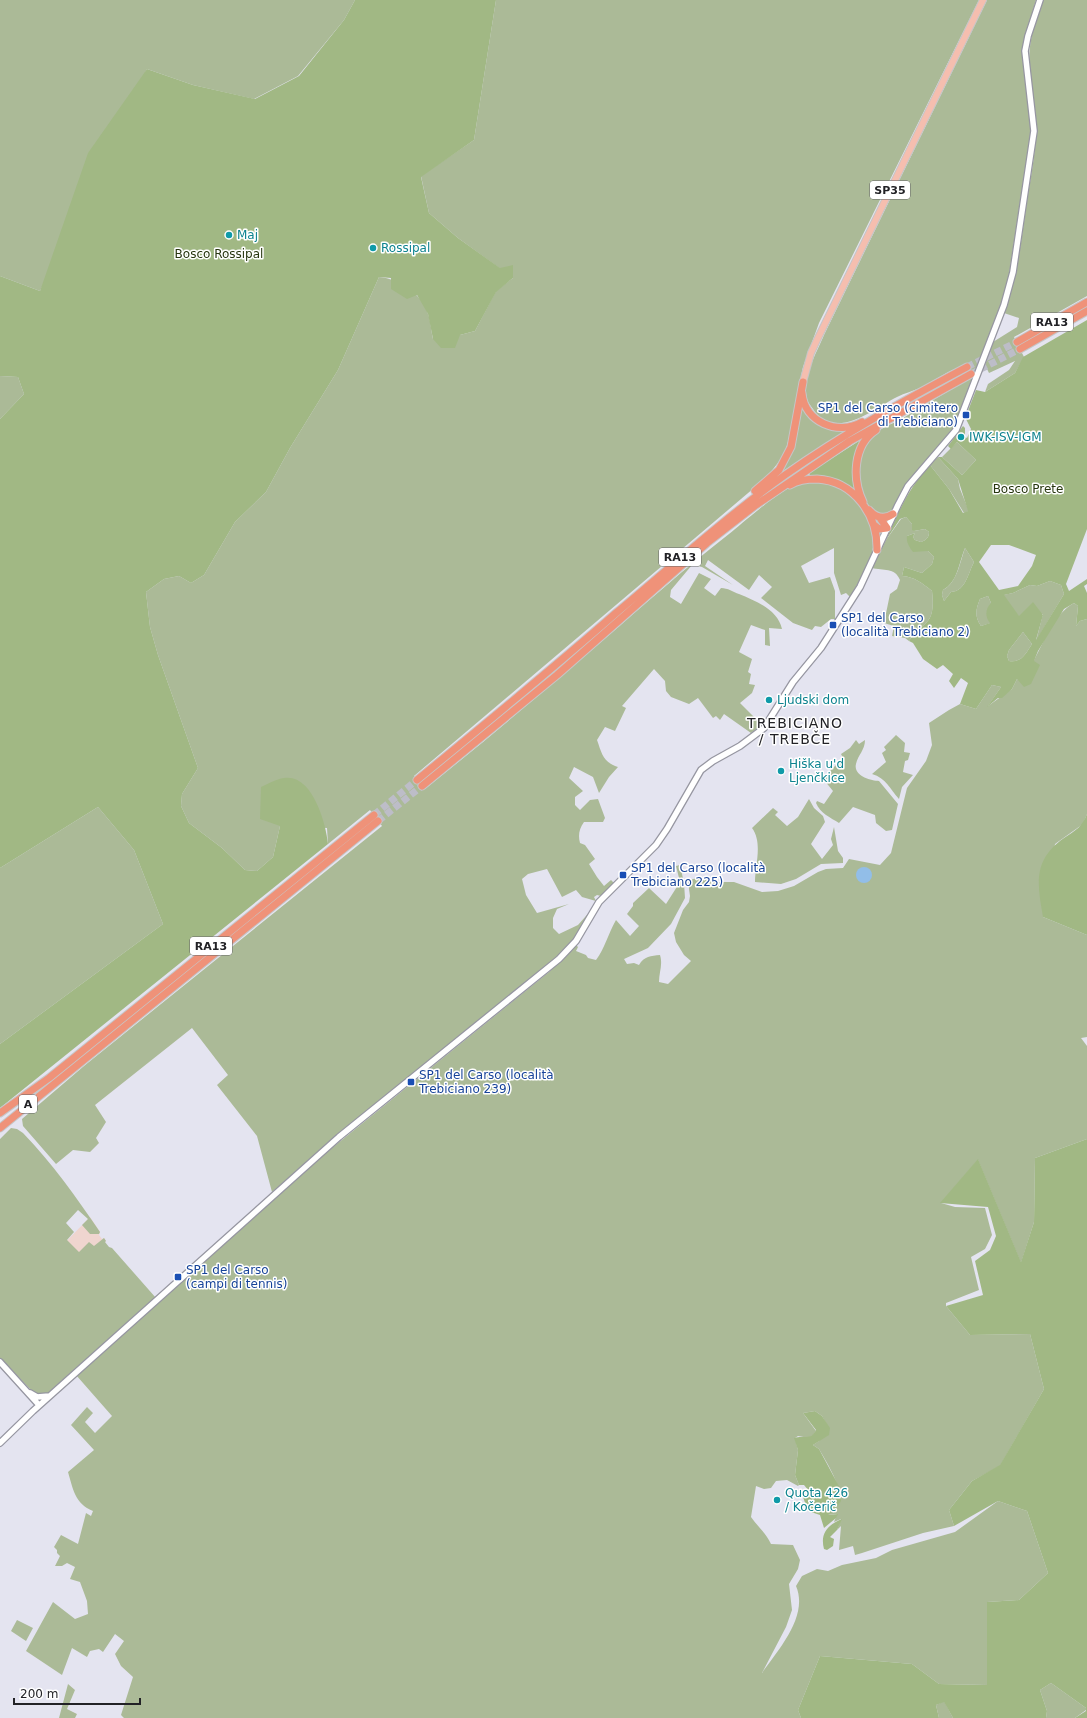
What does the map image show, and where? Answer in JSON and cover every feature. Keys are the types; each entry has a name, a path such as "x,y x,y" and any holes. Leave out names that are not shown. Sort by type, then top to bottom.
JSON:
{"highway":[{"name":"RA13","path":"1017,342 1087,302"},
{"name":"RA13","path":"1020,349 1087,312"},
{"name":"RA13","path":"967,367 921,392 830,446 786,474 748,502 697,543 419,783 551,680 731,524 779,488 850,441 971,374"},
{"path":"803,382 804,402 810,414 822,423 835,427 845,427 859,424 897,402 921,392"},
{"path":"697,543 779,470 786,458 793,439 803,382"},
{"path":"877,550 874,525 858,488 856,471 859,454 864,444 874,431 906,413 925,399"},
{"path":"684,564 769,499 801,480 822,480 838,484 857,497 866,508 880,518 887,528 879,529 874,525"},
{"path":"880,518 886,518 893,514"},
{"name":"RA13","path":"0,1113 49,1078 376,818 57,1081 0,1133"},
{"name":"A","path":"0,1118 49,1078"},
{"name":"A","path":"0,1128 57,1081"}],"main road":[{"name":"SP35","path":"803,382 811,353 817,340 983,0"},
{"path":"0,1443 39,1405 339,1137 528,985 569,949 582,932 599,902 656,845 667,829 701,770 713,761 740,746 764,728 793,682 825,643 860,588 893,514 911,481 948,441 956,430 968,404 1008,294 1013,272 1034,131 1025,51 1028,36 1040,0"},
{"path":"0,1362 39,1405"},
{"path":"26,1391 37,1396 49,1396"},
{"path":"26,1391 33,1411"}],"shaded area":[{"path":"90,1217 100,1232 99,1235 106,1241 84,1262 56,1252"}],"green space":[{"path":"0,0 355,0 344,20 298,76 254,99 193,85 147,69 40,291 0,276"},
{"name":"Bosco Rossipal","path":"355,0 496,0 474,140 421,177 429,213 458,238 500,268 513,265 513,278 496,292 475,331 460,335 455,348 441,348 433,339 428,314 417,295 407,299 391,289 391,278 379,277 338,370 290,448 266,492 235,522 204,575 191,583 179,576 164,579 146,592 150,627 158,655 198,768 182,794 181,806 189,823 222,848 245,870 257,871 273,857 280,826 260,819 261,787 275,780 284,778 294,779 302,783 310,791 316,801 321,813 328,844 0,1108 0,1044 163,924 134,850 98,807 0,868 0,419 24,394 18,377 0,376 0,276 40,291 88,153 147,69 193,85 255,99 299,76 344,20"},
{"path":"496,0 979,0 819,323 803,367 791,432 784,455 767,477 414,776 425,789 536,698 696,560 763,506 791,487 809,482 820,482 840,489 857,502 864,511 872,531 873,541 870,560 866,570 850,597 846,593 841,595 834,573 834,548 801,566 809,583 830,577 835,591 835,619 831,619 821,627 815,626 812,630 793,623 761,598 772,587 759,575 749,590 708,560 705,566 733,585 702,567 692,565 671,590 670,597 681,604 699,573 711,579 704,588 715,596 721,588 730,590 765,607 776,616 780,622 782,629 769,628 770,646 765,645 765,630 751,625 739,652 752,659 748,672 751,674 749,684 755,685 752,693 740,703 762,725 751,733 724,714 720,720 716,716 713,718 698,698 689,704 671,697 666,691 665,681 654,669 622,706 626,708 615,731 605,727 597,740 606,760 618,767 609,777 599,793 593,777 574,767 569,778 583,791 575,797 575,805 580,810 590,800 598,799 605,818 603,822 584,822 580,830 579,840 580,843 585,845 595,859 589,864 604,886 611,880 614,883 601,896 597,895 594,897 596,901 582,897 576,890 562,897 547,869 528,874 522,879 526,895 537,913 569,904 557,909 553,918 553,928 559,934 578,925 593,908 568,948 365,1112 272,1192 257,1136 217,1085 228,1075 192,1028 95,1105 106,1122 96,1138 99,1143 90,1152 73,1150 56,1164 23,1126 22,1119 84,1066 382,826 370,810 328,844 327,828 280,826 273,857 257,871 245,870 222,848 189,823 181,806 182,794 198,768 158,655 150,627 146,592 164,579 179,576 191,583 204,575 235,522 266,492 290,448 338,370 379,277 387,278 402,284 421,300 429,317 433,339 475,331 496,291 513,278 458,238 429,213 421,176 474,140"},
{"path":"987,0 1036,0 1024,40 1022,54 1031,130 1007,288 956,427 909,480 892,512 883,515 872,510 866,503 860,486 860,467 864,449 868,442 881,429 898,421 972,377 966,364 948,372 920,388 897,397 856,419 834,423 824,420 815,412 808,402 806,394 807,377 824,335"},
{"path":"1043,0 1087,0 1087,296 1014,337 1024,357 1015,373 985,392 988,384 1009,370 1015,361 989,373 985,365 993,342 1017,327 1019,318 1004,313 1016,269 1034,160 1036,118 1029,61 1030,43"},
{"name":"Bosco Prete","path":"1087,320 1087,529 1066,584 1069,591 1087,579 1087,584 1084,586 1087,593 1087,619 1080,621 1076,626 1078,606 1074,603 1064,609 1038,651 1034,661 1040,665 1031,684 1024,687 1017,679 1012,689 1002,698 998,698 987,707 1001,687 992,685 976,709 960,704 968,683 961,678 954,688 949,681 953,674 943,665 937,669 923,659 913,643 909,641 931,616 932,591 915,579 902,576 904,567 922,573 932,564 934,557 928,551 913,552 908,544 907,536 915,533 913,537 915,540 921,542 927,538 929,532 925,529 912,530 912,524 906,517 900,519 886,540 910,491 930,465 949,489 963,513 968,511 958,479 938,457 942,457 962,475 976,460 957,442 951,449 948,446 963,426 965,428 965,437 967,438 971,429 966,416 976,390 985,392 1015,373 1023,357","holes":["991,545 1009,545 1036,555 1032,566 1018,586 999,590 979,562","965,548 974,562 963,585 956,591 951,592 944,601 942,595 943,590 952,582","1050,581 1061,585 1064,594 1036,640 1043,615 1033,602 1019,616 1004,595 1013,593 1030,585 1037,586","988,596 991,603 986,613 990,623 981,626 977,619 977,609 980,599","1023,632 1032,644 1028,651 1023,657 1013,661 1009,661 1007,656 1009,650"]},
{"path":"0,376 18,377 24,394 0,419"},
{"path":"801,403 804,411 813,421 825,426 848,429 780,473 790,457 793,448"},
{"path":"862,439 857,453 857,492 810,476 809,473"},
{"path":"957,442 976,460 962,475 942,457"},
{"path":"938,457 958,479 960,489 969,511 964,513 949,489 930,465"},
{"path":"906,517 912,524 914,531 925,529 929,532 927,538 921,542 915,540 913,537 915,533 907,536 934,557 932,564 922,573 904,567 902,576 915,579 932,591 931,616 909,641 905,638 892,636 894,626 884,623 890,594 897,589 900,580 898,576 892,571 872,568 886,540 901,519"},
{"path":"965,548 974,562 963,585 956,591 951,592 944,601 942,595 943,590 948,587 955,577"},
{"path":"1050,581 1061,585 1064,594 1036,641 1043,614 1019,617 1003,595 1013,593 1030,585 1037,586"},
{"path":"988,596 991,603 991,623 981,626 977,619 977,609 980,599"},
{"path":"1074,603 1078,606 1076,626 1080,621 1087,619 1087,814 1083,824 1055,844 1043,917 1087,935 1087,1037 1081,1038 1087,1046 1087,1139 1035,1158 1034,1222 1021,1263 978,1160 941,1203 955,1207 985,1208 992,1235 985,1249 971,1257 979,1290 946,1303 946,1306 970,1335 1030,1334 1044,1389 1000,1466 972,1481 949,1510 954,1526 923,1533 855,1555 853,1546 839,1550 841,1526 837,1530 841,1519 834,1522 837,1514 827,1515 838,1505 840,1501 839,1490 837,1483 819,1449 813,1445 819,1441 827,1425 822,1416 815,1411 803,1413 816,1431 814,1434 809,1438 798,1436 795,1438 798,1450 795,1475 799,1485 798,1486 787,1480 776,1481 771,1488 764,1489 756,1486 751,1517 771,1544 793,1545 800,1560 798,1569 789,1584 792,1610 786,1627 762,1673 790,1632 795,1621 799,1597 796,1586 802,1576 817,1569 828,1571 842,1565 876,1558 892,1550 955,1532 998,1501 1027,1511 1048,1573 1019,1600 987,1602 987,1685 939,1684 912,1664 820,1656 798,1710 801,1718 124,1718 121,1715 133,1677 121,1666 115,1654 124,1641 115,1634 103,1652 99,1649 90,1651 87,1657 72,1648 62,1675 26,1651 53,1602 75,1619 88,1614 87,1601 80,1582 70,1579 75,1567 67,1563 62,1566 55,1566 60,1556 54,1547 61,1535 78,1544 86,1513 91,1516 93,1511 78,1500 73,1490 68,1472 94,1450 71,1425 87,1407 93,1413 85,1422 95,1433 112,1416 76,1375 327,1152 549,972 576,945 578,947 576,951 586,955 588,958 596,960 602,951 616,920 630,936 639,926 627,914 633,906 633,903 649,888 666,904 680,882 676,866 680,865 684,883 685,898 671,924 648,948 624,959 627,964 634,963 639,965 645,958 660,955 661,965 659,982 668,984 691,961 684,955 676,942 674,933 683,910 689,902 690,896 688,882 693,879 700,878 714,882 734,882 762,892 778,891 794,886 826,869 843,868 849,859 880,865 891,853 907,788 926,761 932,745 929,723 960,704 976,709 992,685 1001,687 988,706 1012,689 1017,679 1019,680 1032,663 1055,621"},
{"path":"1023,632 1032,644 1026,654 1020,659 1009,661 1007,656 1009,650"},
{"path":"896,735 905,743 904,752 910,753 908,760 905,761 903,772 913,775 902,787 899,799 881,778 872,774 886,762 882,753 886,750 884,747"},
{"path":"856,740 859,744 865,740 864,747 856,764 857,772 867,779 879,781 898,804 892,830 886,831 876,823 875,815 853,807 839,823 823,812 816,803 817,801 824,804 833,791 824,780 830,771 843,758 841,754 850,748"},
{"path":"809,799 814,808 823,816 825,822 811,844 822,859 833,845 831,839 834,827 838,851 843,858 843,863 821,864 796,879 781,884 755,882 758,847 752,828 773,808 778,812 775,815 787,826 798,817"},
{"path":"98,807 134,850 163,924 0,1044 0,868"},
{"path":"1087,814 1087,935 1043,917 1039,883 1042,864 1047,855 1054,846 1078,828"},
{"path":"11,1128 17,1129 23,1133 44,1157 73,1193 100,1232 99,1234 90,1234 82,1225 88,1219 78,1210 66,1223 74,1232 67,1240 79,1252 89,1242 94,1246 104,1238 109,1247 112,1248 156,1298 50,1392 44,1394 33,1392 0,1358 0,1139"},
{"path":"1087,1139 1087,1718 1075,1718 1086,1711 1086,1708 1051,1683 1040,1690 1047,1711 1046,1718 953,1718 944,1702 936,1705 939,1718 801,1718 798,1710 820,1656 912,1664 939,1684 987,1685 987,1602 1019,1600 1048,1573 1027,1511 998,1501 954,1526 949,1510 972,1481 1000,1465 1044,1389 1030,1334 970,1335 946,1306 983,1295 975,1261 990,1250 996,1236 988,1207 940,1203 978,1159 1021,1262 1034,1222 1035,1158"},
{"path":"815,1411 822,1416 830,1428 829,1435 813,1445 819,1449 841,1490 841,1501 838,1506 828,1515 838,1514 836,1518 824,1528 820,1515 808,1511 803,1497 809,1491 804,1485 799,1485 795,1475 798,1450 794,1438 809,1437 814,1433 816,1430 803,1413"},
{"path":"842,1519 837,1530 830,1537 834,1539 833,1546 827,1550 824,1549 824,1534 832,1524"},
{"path":"17,1620 33,1628 26,1641 11,1631"},
{"path":"1051,1683 1086,1708 1086,1710 1075,1718 1046,1718 1047,1711 1040,1690"},
{"path":"68,1684 75,1690 67,1709 77,1714 75,1718 59,1718"},
{"path":"944,1701 953,1718 939,1718 936,1705"}],"water":[{"path":"864,867 870,869 872,875 870,881 864,883 858,881 856,875 858,869"}],"tunnel":[{"path":"967,367 1017,342"},
{"path":"971,374 1020,349"},
{"path":"374,815 417,780"},
{"path":"378,821 422,786"}],"place":[{"name":"Maj","path":"229,235"},
{"name":"Rossipal","path":"373,248"},
{"name":"SP1 del Carso (cimitero di Trebiciano)","path":"966,415"},
{"name":"IWK-ISV-IGM","path":"961,437"},
{"name":"SP1 del Carso (località Trebiciano 2)","path":"833,625"},
{"name":"Ljudski dom","path":"769,700"},
{"name":"Hiška u'd Ljenčkice","path":"781,771"},
{"name":"SP1 del Carso (località Trebiciano 225)","path":"623,875"},
{"name":"SP1 del Carso (località Trebiciano 239)","path":"411,1082"},
{"name":"SP1 del Carso (campi di tennis)","path":"178,1277"},
{"name":"Quota 426 / Kočerič","path":"777,1500"}],"district":[{"name":"TREBICIANO / TREBČE","path":"795,732"}]}
